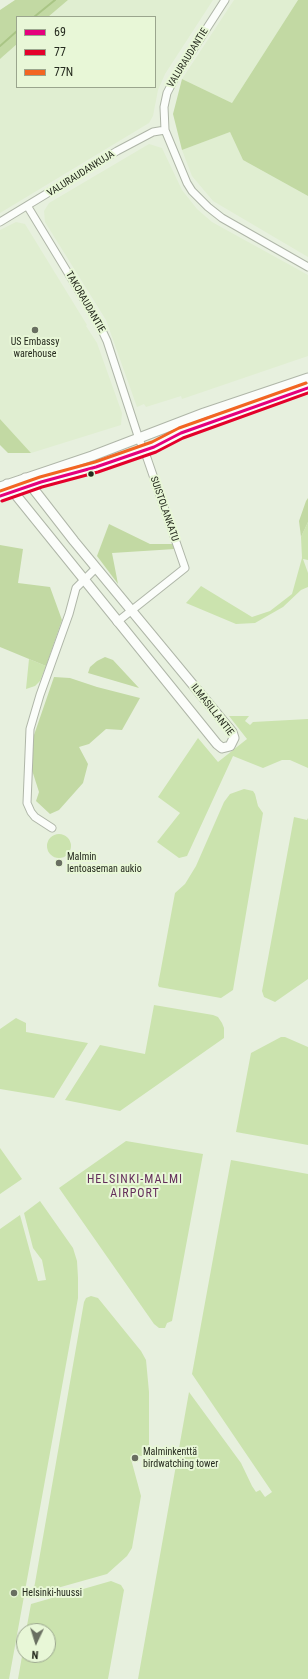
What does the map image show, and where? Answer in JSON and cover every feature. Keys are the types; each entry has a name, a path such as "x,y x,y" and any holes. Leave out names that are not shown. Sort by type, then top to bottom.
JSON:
{"main road":[{"path":"28,482 204,413 308,378"},
{"path":"0,496 6,487 96,467 154,447 182,433 308,388"},
{"name":"ILMASILLANTIE","path":"6,487 84,580 217,744 222,748 230,746 234,738 232,732 131,611 28,482"}],"street":[{"name":"VALURAUDANTIE","path":"225,0 176,76 168,93 164,107 164,130 186,182 192,191 208,207 222,218 308,266"},
{"name":"VALURAUDANKUJA","path":"0,222 28,207 117,151 153,132 164,130"},
{"name":"TAKORAUDANTIE","path":"28,207 101,328 126,396 143,450"},
{"name":"SUISTOLANKATU","path":"131,611 185,568 143,450"},
{"path":"52,828 30,812 27,803 30,729 40,695 69,614 76,588 96,568"},
{"path":"117,622 131,611"}],"shaded area":[{"path":"68,0 213,0 165,74 158,90 153,116 149,123 0,213 0,59 16,45 16,88 156,88 156,16 49,16"},
{"path":"234,0 298,0 232,103 182,79"},
{"path":"230,132 243,160 308,196 308,257 213,201 192,176 182,150"},
{"path":"149,144 162,148 182,190 197,209 212,222 308,275 308,356 182,399 181,396 146,407 144,404 137,407 106,320 45,222 44,211 49,203"},
{"path":"16,222 25,224 97,343 122,413 121,425 31,453 0,419 0,230"}],"green space":[{"path":"15,0 68,0 49,16 16,16 16,45 0,59 0,10"},
{"path":"298,0 308,0 308,196 243,160 230,132 182,150 173,114 182,79 232,103"},
{"path":"0,419 31,453 8,453 0,445"},
{"path":"308,498 308,522 301,537 299,521"},
{"path":"308,522 308,560 303,559 308,573 308,587 301,590 283,607 255,623 236,624 186,603 201,586 252,617 270,611 292,594 302,558 301,537"},
{"path":"109,524 150,544 176,544 175,549 112,553 118,584 97,556"},
{"path":"0,545 23,549 18,583 50,587 62,620 46,666 0,647"},
{"path":"105,657 113,660 139,688 88,673 90,667"},
{"path":"29,659 46,666 40,681 35,686 26,689"},
{"path":"54,677 70,678 97,687 140,698 122,730 106,729 89,744 79,747 88,764 83,783 59,810 50,814 36,801 39,792 31,767 34,735"},
{"path":"229,716 249,716 245,721 250,725 253,722 308,719 308,768 290,760 282,760 263,768 233,756 187,856 179,858 157,842 180,813 158,797 198,738 218,762 247,739"},
{"path":"244,789 253,791 258,806 263,813 233,990 221,998 159,987 158,985 175,893 185,884 196,866 224,802 230,794"},
{"path":"294,817 307,820 308,818 308,979 275,1002 264,997 262,991"},
{"path":"59,834 64,835 70,841 70,851 64,857 59,858 54,857 48,851 47,846 48,841 54,835"},
{"path":"154,1005 218,1017 224,1028 224,1038 120,1111 65,1100 100,1045 145,1054"},
{"path":"16,1018 26,1023 26,1032 88,1043 54,1098 0,1089 0,1029"},
{"path":"281,1037 285,1037 308,1047 308,1145 236,1132 251,1053"},
{"path":"126,1141 203,1154 172,1321 167,1323 165,1328 159,1328 154,1324 59,1188"},
{"path":"0,1148 22,1179 0,1194"},
{"path":"231,1160 308,1174 308,1679 138,1679 189,1392 241,1463 256,1492 260,1490 265,1497 272,1492 192,1374"},
{"path":"40,1201 73,1248 77,1261 78,1298 19,1623 16,1623 16,1640 9,1679 0,1679 0,1229 20,1215 38,1281 46,1280 42,1260 33,1248 24,1213"},
{"path":"91,1296 98,1298 141,1351 146,1360 149,1392 149,1457 135,1455 131,1459 141,1496 132,1548 127,1556 107,1574 43,1592 34,1588 84,1302 86,1298"},
{"path":"111,1581 121,1585 124,1590 108,1679 18,1679 21,1663 56,1663 56,1623 27,1623 31,1604"}],"waterway":[{"path":"35,16 55,0"},
{"path":"0,46 16,32"}],"transit line":[{"name":"77N","path":"0,491 40,477 95,462 152,442 179,428 306,383"},
{"name":"69","path":"0,496 41,482 96,467 154,447 181,433 308,388"},
{"name":"77","path":"2,501 42,487 98,472 156,452 183,438 308,393"}],"place":[{"name":"US Embassy warehouse","path":"35,330"},
{"name":"Malmin lentoaseman aukio","path":"59,863"},
{"name":"Malminkenttä birdwatching tower","path":"135,1458"},
{"name":"Helsinki-huussi","path":"14,1593"}],"district":[{"name":"HELSINKI-MALMI AIRPORT","path":"135,1187"}]}
